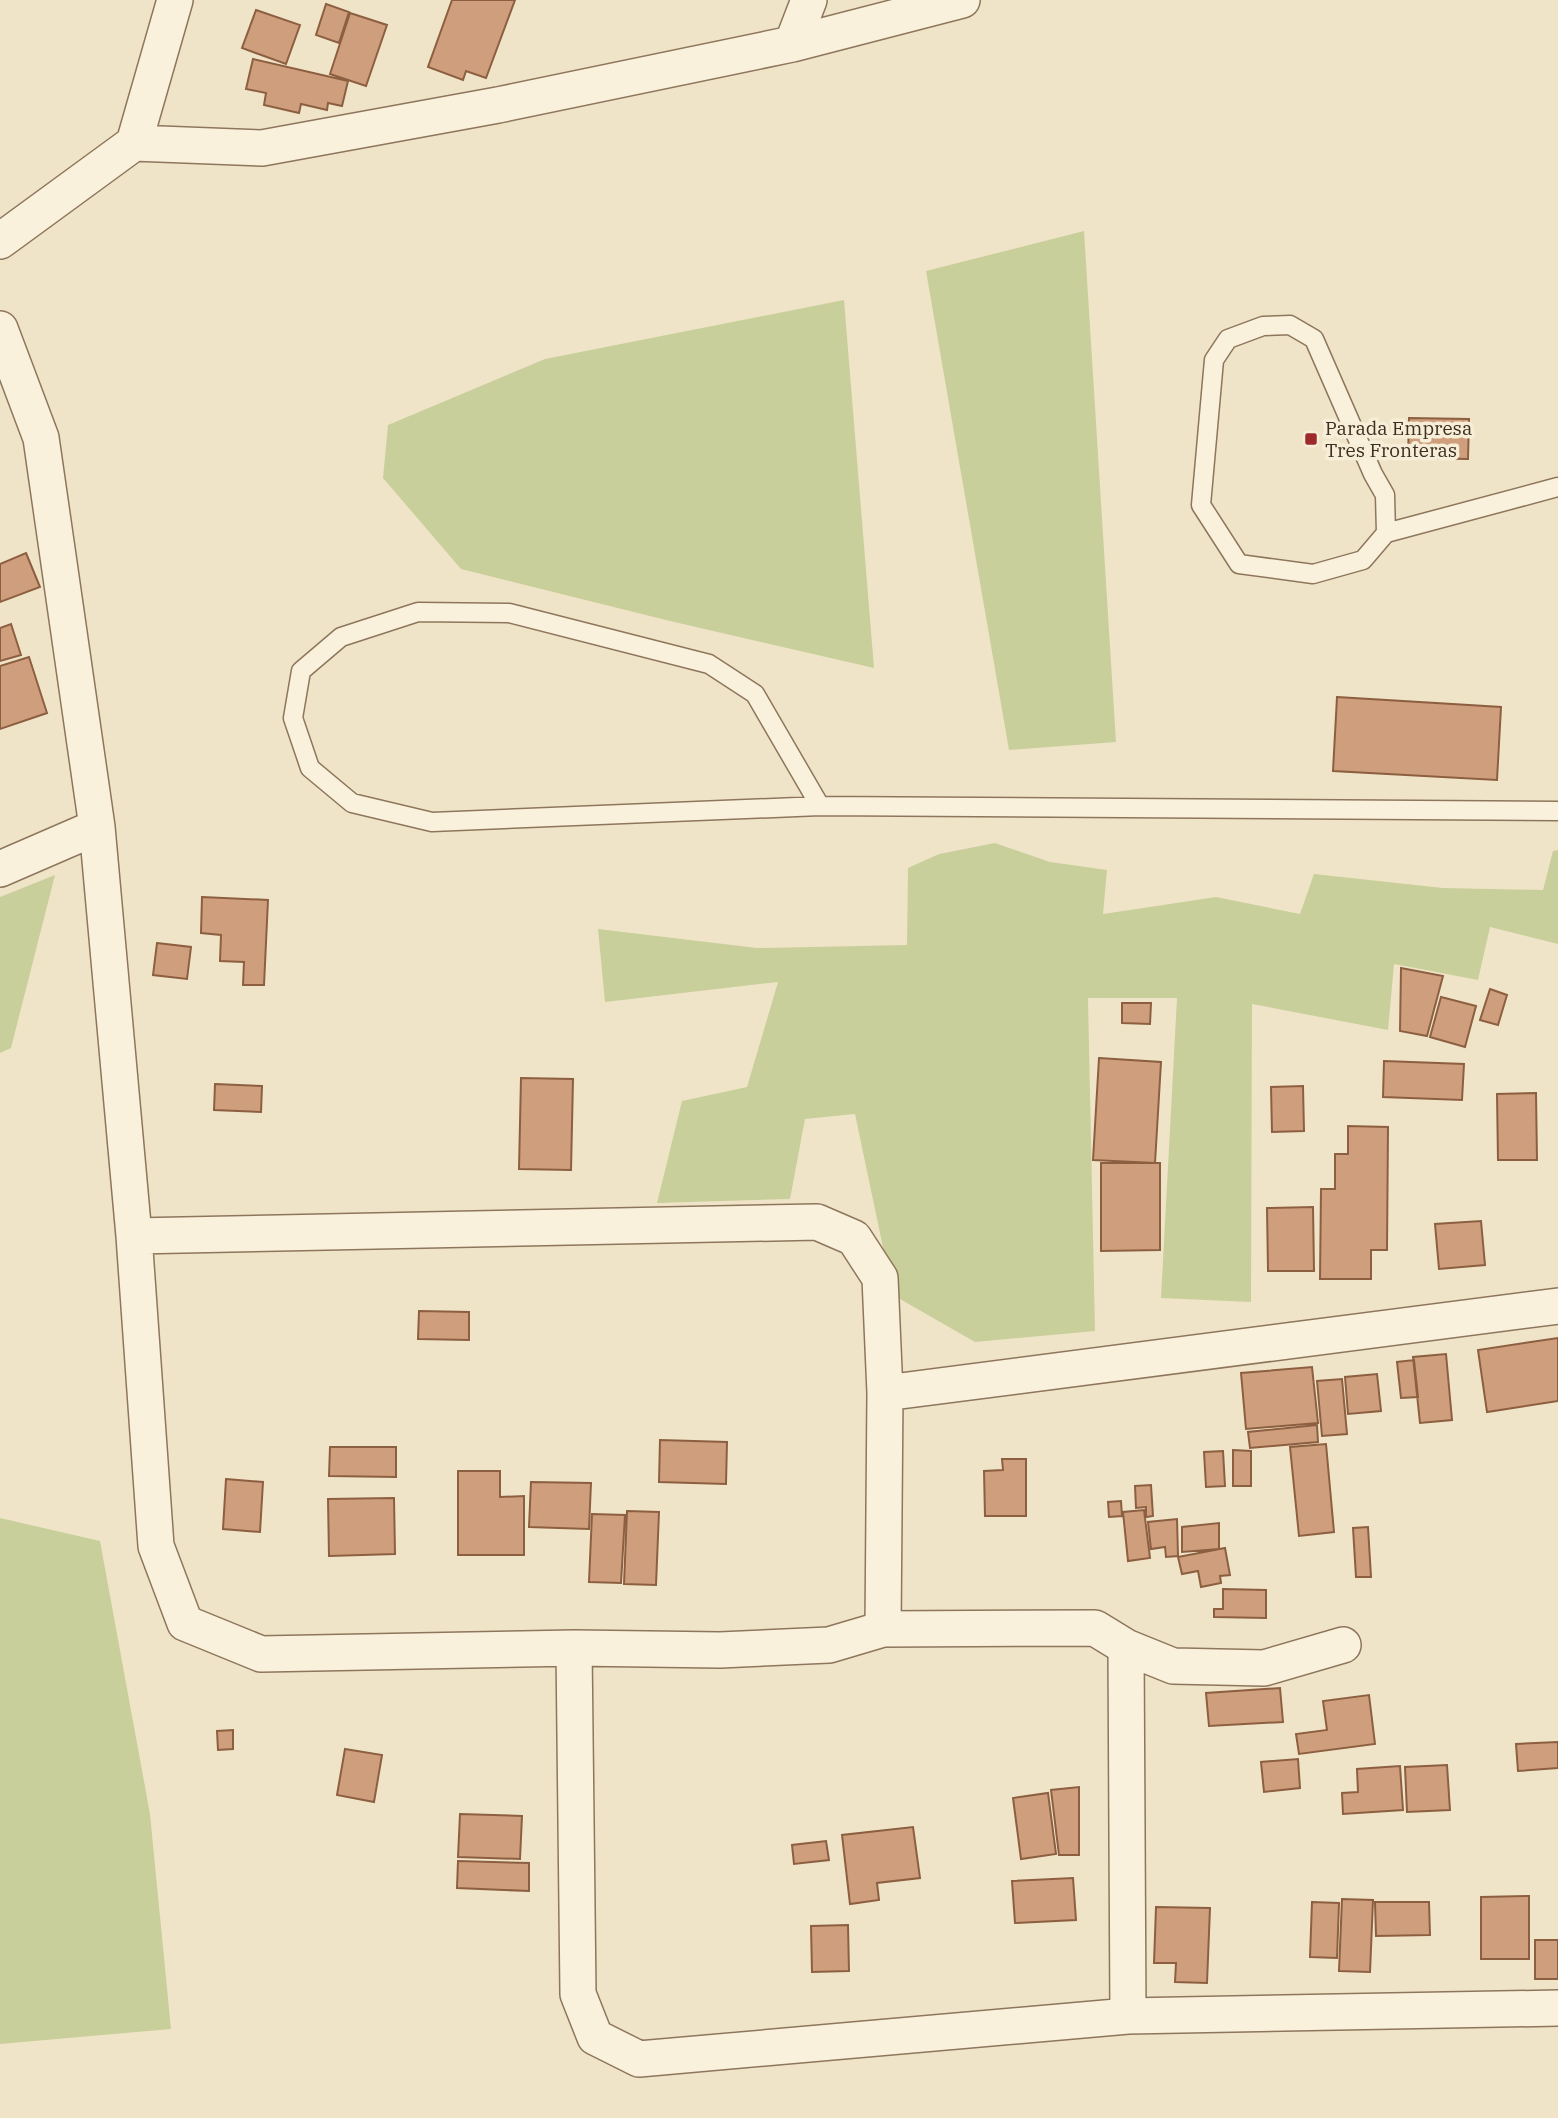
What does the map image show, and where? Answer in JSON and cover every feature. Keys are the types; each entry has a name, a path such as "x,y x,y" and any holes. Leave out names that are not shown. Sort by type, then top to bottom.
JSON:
{"street":[{"path":"0,241 134,143 175,0"},
{"path":"792,44 808,0"},
{"path":"134,143 262,148 498,105 792,44 962,0"},
{"path":"0,330 41,438 97,827 134,1236 156,1546 185,1623 261,1654 574,1648 720,1650 829,1645 883,1629 1096,1628 1126,1647 1173,1666 1264,1668 1343,1645"},
{"path":"0,869 97,827"},
{"path":"134,1236 817,1222 854,1238 880,1278 886,1393 883,1629"},
{"path":"886,1393 1558,1306"},
{"path":"1126,1647 1128,2016"},
{"path":"574,1648 578,1994 596,2037 639,2059 1128,2016 1558,2008"}],"lane":[{"path":"1386,533 1385,495 1373,474 1314,339 1290,325 1263,326 1228,339 1214,360 1201,505 1239,564 1313,574 1363,560 1386,533 1558,487"},
{"path":"820,806 755,694 709,664 509,613 418,612 341,637 301,671 293,718 310,768 352,803 432,822 820,806 1558,811"}],"green space":[{"path":"1084,231 1116,742 1009,750 926,271"},
{"path":"844,300 874,668 461,569 383,478 388,425 545,359"},
{"path":"995,843 1050,862 1107,870 1103,914 1216,897 1300,914 1314,874 1443,888 1543,890 1553,851 1558,850 1558,944 1490,927 1478,980 1394,964 1388,1030 1252,1004 1251,1302 1161,1298 1177,998 1088,998 1095,1331 975,1342 893,1295 855,1114 805,1119 790,1199 657,1203 682,1101 747,1087 778,982 605,1002 598,929 757,948 907,945 908,868 939,854"},
{"path":"55,875 11,1048 0,1053 0,897"},
{"path":"0,1518 100,1541 150,1814 171,2029 0,2044"}],"building":[{"path":"452,0 515,0 486,78 466,71 463,80 428,67"},
{"path":"326,4 349,12 339,43 316,35"},
{"path":"256,10 300,25 286,64 242,48"},
{"path":"350,13 387,25 366,86 330,74"},
{"path":"253,59 348,81 342,106 328,103 327,110 301,104 299,113 264,105 266,93 246,89"},
{"path":"1409,418 1469,419 1468,459 1408,458"},
{"path":"26,553 40,587 0,602 0,564"},
{"path":"11,624 21,655 0,661 0,628"},
{"path":"29,657 47,713 0,729 0,666"},
{"path":"1337,697 1501,707 1497,780 1333,771"},
{"path":"202,897 268,900 264,985 243,985 244,962 220,961 221,935 201,933"},
{"path":"157,943 191,947 187,979 153,975"},
{"path":"1401,968 1443,976 1427,1036 1400,1031"},
{"path":"1490,989 1507,995 1498,1025 1480,1020"},
{"path":"1441,997 1476,1006 1465,1047 1430,1037"},
{"path":"1122,1003 1151,1003 1150,1024 1122,1023"},
{"path":"1099,1058 1161,1062 1155,1163 1093,1160"},
{"path":"1384,1061 1464,1064 1462,1100 1383,1097"},
{"path":"521,1078 573,1079 571,1170 519,1169"},
{"path":"215,1084 262,1086 261,1112 214,1110"},
{"path":"1303,1086 1304,1131 1272,1132 1271,1087"},
{"path":"1536,1093 1537,1160 1498,1160 1497,1094"},
{"path":"1348,1126 1388,1127 1387,1250 1371,1250 1371,1279 1320,1279 1321,1189 1335,1189 1335,1154 1348,1154"},
{"path":"1101,1163 1160,1163 1160,1250 1101,1251"},
{"path":"1313,1207 1314,1271 1268,1271 1267,1208"},
{"path":"1481,1221 1485,1265 1439,1269 1435,1224"},
{"path":"419,1311 469,1312 469,1340 418,1339"},
{"path":"1558,1338 1558,1401 1487,1412 1478,1350"},
{"path":"1446,1354 1452,1420 1420,1423 1413,1357"},
{"path":"1414,1360 1418,1397 1401,1398 1397,1362"},
{"path":"1312,1367 1318,1423 1246,1429 1241,1373"},
{"path":"1377,1374 1381,1411 1348,1414 1345,1377"},
{"path":"1342,1379 1347,1434 1322,1436 1317,1381"},
{"path":"1317,1425 1318,1442 1250,1448 1248,1432"},
{"path":"660,1440 727,1442 726,1484 659,1482"},
{"path":"1326,1444 1334,1532 1299,1536 1290,1447"},
{"path":"330,1447 396,1447 396,1477 329,1476"},
{"path":"1233,1450 1251,1451 1251,1486 1233,1486"},
{"path":"1223,1451 1225,1486 1206,1487 1204,1452"},
{"path":"1002,1459 1026,1459 1026,1516 985,1516 984,1471 1003,1470"},
{"path":"458,1471 500,1471 500,1497 524,1496 524,1555 458,1555"},
{"path":"226,1479 263,1482 260,1532 223,1529"},
{"path":"531,1482 591,1483 589,1529 529,1527"},
{"path":"1151,1485 1153,1516 1146,1517 1146,1507 1136,1508 1135,1486"},
{"path":"394,1498 395,1554 329,1556 328,1499"},
{"path":"1121,1501 1122,1516 1109,1517 1108,1502"},
{"path":"1144,1510 1150,1558 1128,1561 1123,1512"},
{"path":"627,1511 659,1512 656,1585 624,1584"},
{"path":"592,1514 625,1515 621,1583 589,1582"},
{"path":"1177,1519 1178,1556 1166,1557 1165,1547 1151,1549 1148,1522"},
{"path":"1219,1523 1219,1549 1182,1552 1182,1527"},
{"path":"1368,1527 1371,1577 1356,1577 1353,1528"},
{"path":"1225,1548 1230,1575 1220,1576 1221,1583 1201,1587 1198,1571 1182,1574 1178,1557"},
{"path":"1223,1589 1266,1590 1266,1618 1214,1617 1214,1609 1223,1609"},
{"path":"1280,1688 1283,1722 1209,1726 1206,1693"},
{"path":"1369,1695 1375,1744 1299,1754 1296,1734 1327,1730 1323,1701"},
{"path":"233,1730 233,1749 218,1750 217,1731"},
{"path":"1558,1742 1558,1768 1518,1771 1516,1744"},
{"path":"345,1749 382,1755 374,1802 337,1795"},
{"path":"1298,1759 1300,1788 1264,1792 1261,1762"},
{"path":"1447,1765 1450,1810 1407,1812 1405,1767"},
{"path":"1400,1766 1403,1810 1343,1814 1342,1793 1358,1792 1357,1769"},
{"path":"1079,1787 1079,1855 1059,1855 1051,1790"},
{"path":"1048,1793 1056,1854 1021,1859 1013,1798"},
{"path":"460,1814 522,1816 520,1859 458,1857"},
{"path":"913,1827 920,1878 877,1883 879,1900 850,1904 842,1835"},
{"path":"826,1841 829,1860 794,1864 792,1845"},
{"path":"458,1861 529,1863 529,1891 457,1888"},
{"path":"1073,1878 1076,1920 1015,1923 1012,1881"},
{"path":"1529,1896 1529,1959 1481,1959 1481,1897"},
{"path":"1342,1899 1373,1900 1370,1972 1339,1971"},
{"path":"1312,1902 1339,1903 1337,1958 1310,1957"},
{"path":"1375,1902 1429,1902 1430,1935 1376,1936"},
{"path":"1156,1907 1210,1908 1207,1983 1175,1982 1176,1963 1154,1963"},
{"path":"848,1925 849,1971 812,1972 811,1926"},
{"path":"1535,1940 1558,1940 1558,1979 1535,1979"}],"place":[{"name":"Parada Empresa Tres Fronteras","path":"1311,439"}]}
